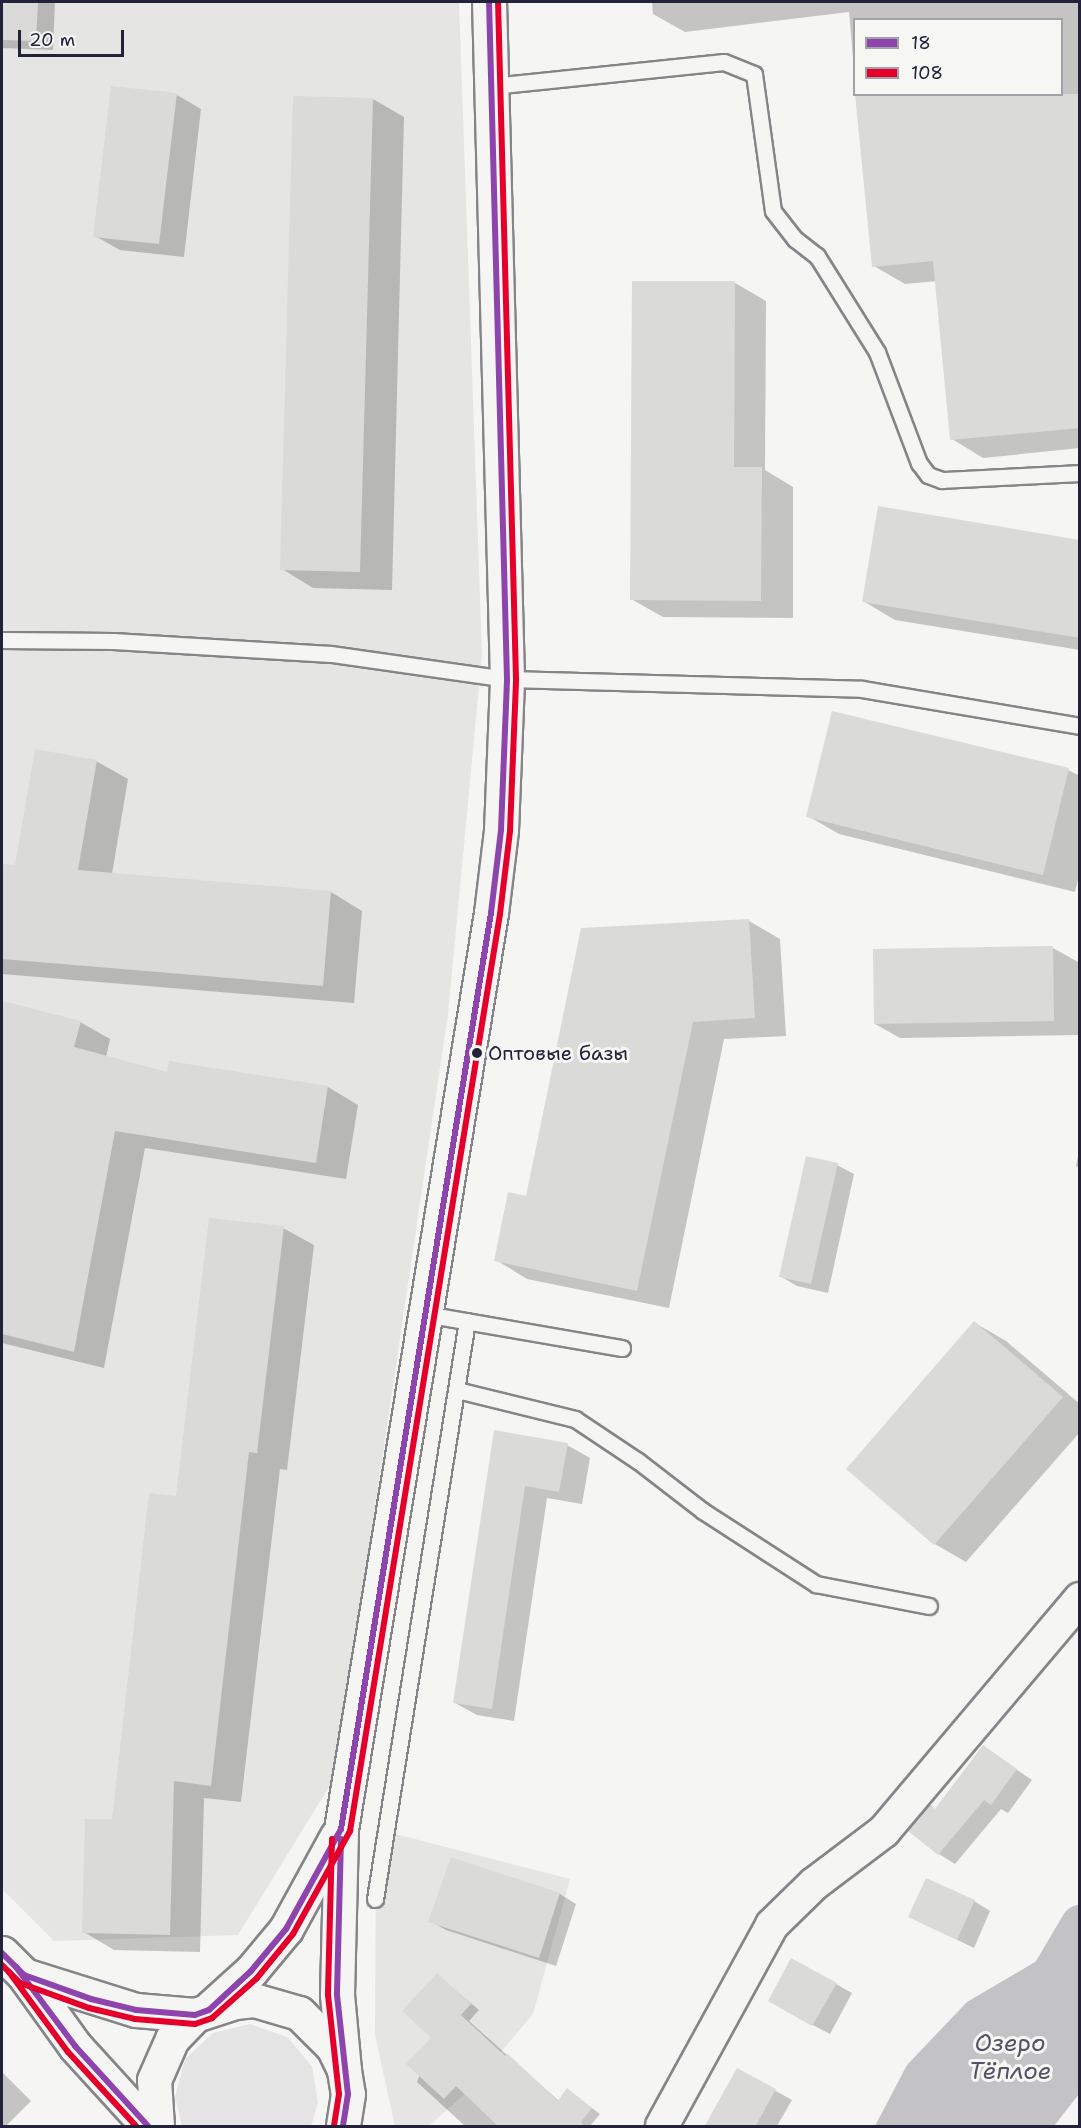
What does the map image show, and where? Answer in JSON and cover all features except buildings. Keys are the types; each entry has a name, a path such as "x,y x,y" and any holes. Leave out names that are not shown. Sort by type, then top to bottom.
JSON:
{"main road":[{"path":"346,2124 348,2094 337,1995 341,1829 491,913 501,831 507,679 489,2"},
{"path":"157,2127 153,2102 160,2060 172,2039 251,1971 286,1929 341,1829"},
{"path":"13,1964 136,2010 202,2012 254,2000 299,2013 333,2047 344,2070"},
{"path":"13,1964 75,2046 148,2127"}],"street":[{"path":"662,2127 772,1926 814,1884 884,1831 1080,1599"}],"lane":[{"path":"492,86 724,62 754,74 773,211 795,239 817,256 877,352 919,463 927,475 942,480 1080,473"},
{"path":"2,640 113,641 331,654 507,679 861,690 1080,726"},
{"path":"425,1314 622,1348"},
{"path":"375,1899 467,1321"},
{"path":"456,1390 575,1419 638,1461 703,1511 816,1584 929,1606"}],"shaded area":[{"path":"2,2 459,2 482,655 448,1014 335,1777 238,1935 54,1941 2,1889"},
{"path":"376,1829 570,1879 533,2014 469,2090 429,2126 395,2126 375,2035"},
{"path":"250,2024 287,2037 312,2066 318,2103 311,2126 182,2126 175,2097 185,2059 213,2033"}],"water":[{"name":"Озеро Тёплое","path":"1079,1936 1079,2094 1054,2126 875,2126 907,2065 967,2002"}],"waterway":[{"path":"1044,1985 1080,1924"}],"transit line":[{"name":"18","path":"2,1953 24,1975 91,1999 136,2010 195,2015 209,2010 251,1971 286,1929 341,1829 491,913 501,830 507,679 489,2"},
{"name":"108","path":"2,1965 20,1983 89,2008 135,2019 195,2024 212,2018 257,1978 293,1934 350,1831 500,914 510,831 516,679 498,2"},
{"name":"108","path":"332,1839 328,1995 339,2094 334,2125"},
{"name":"18","path":"341,1839 337,1995 348,2094 343,2126"},
{"name":"18","path":"16,1967 75,2046 148,2126"},
{"name":"108","path":"9,1972 68,2052 136,2126"}],"place":[{"name":"Оптовые базы","path":"477,1053"}]}
